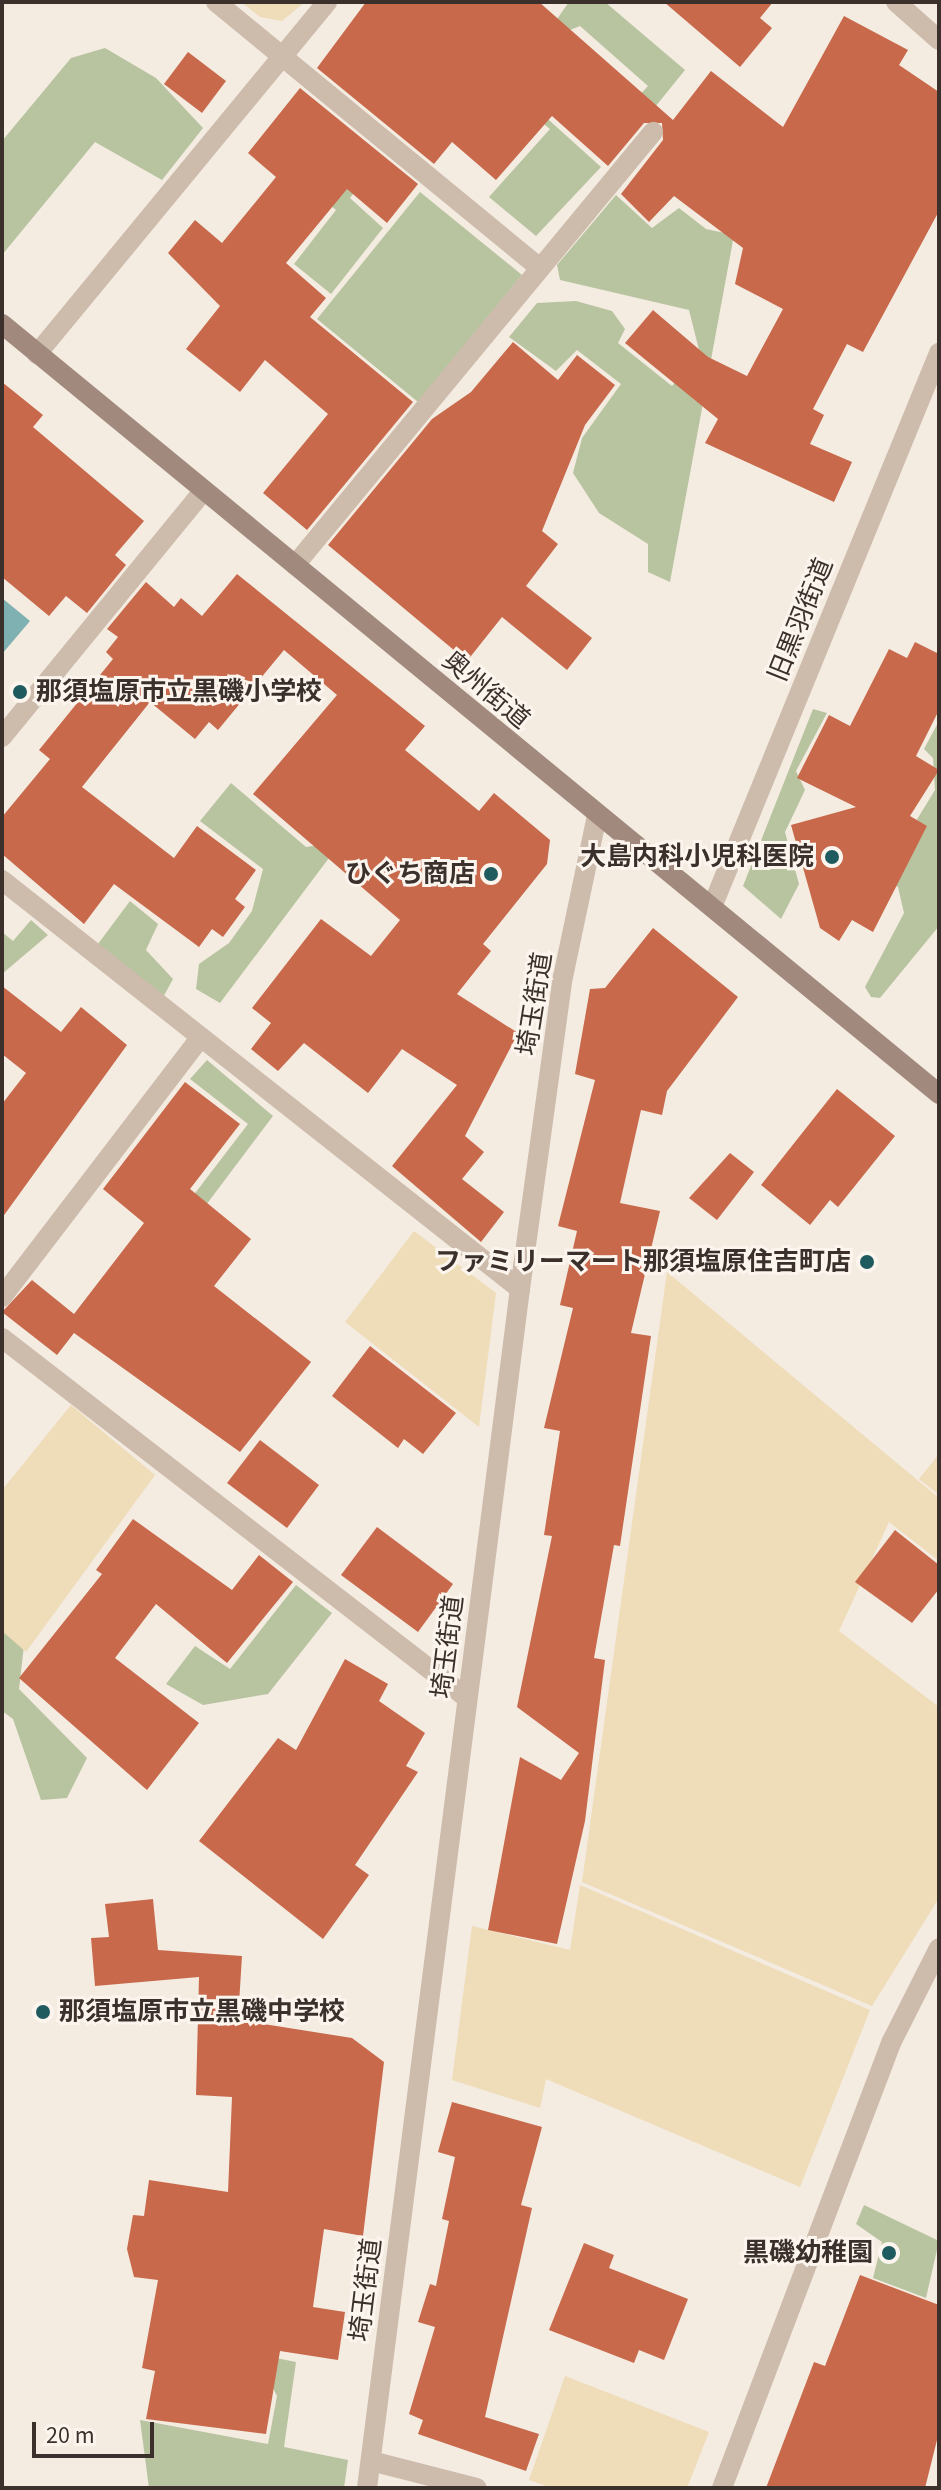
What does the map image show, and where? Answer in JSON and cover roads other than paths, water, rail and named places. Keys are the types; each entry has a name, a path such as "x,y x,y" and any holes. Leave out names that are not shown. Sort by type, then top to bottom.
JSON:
{"main road":[{"name":"奥州街道","path":"2,324 939,1094"}],"street":[{"path":"216,2 540,268"},
{"path":"37,354 327,2"},
{"path":"896,2 939,40"},
{"path":"295,565 653,132"},
{"name":"旧黒羽街道","path":"712,907 939,353"},
{"path":"2,737 204,490"},
{"name":"埼玉街道","path":"367,2488 520,1289 563,977 597,816"},
{"path":"2,880 199,1039 520,1289"},
{"path":"2,1297 199,1039"},
{"path":"2,1338 467,1698"},
{"path":"722,2488 892,2041 939,1948"},
{"path":"371,2461 477,2488"}],"water":[{"path":"2,598 30,621 2,654"}],"place":[{"name":"那須塩原市立黒磯小学校","path":"20,692"},
{"name":"大島内科小児科医院","path":"832,857"},
{"name":"ひぐち商店","path":"491,874"},
{"name":"ファミリーマート那須塩原住吉町店","path":"867,1262"},
{"name":"那須塩原市立黒磯中学校","path":"43,2012"},
{"name":"黒磯幼稚園","path":"889,2253"}]}
